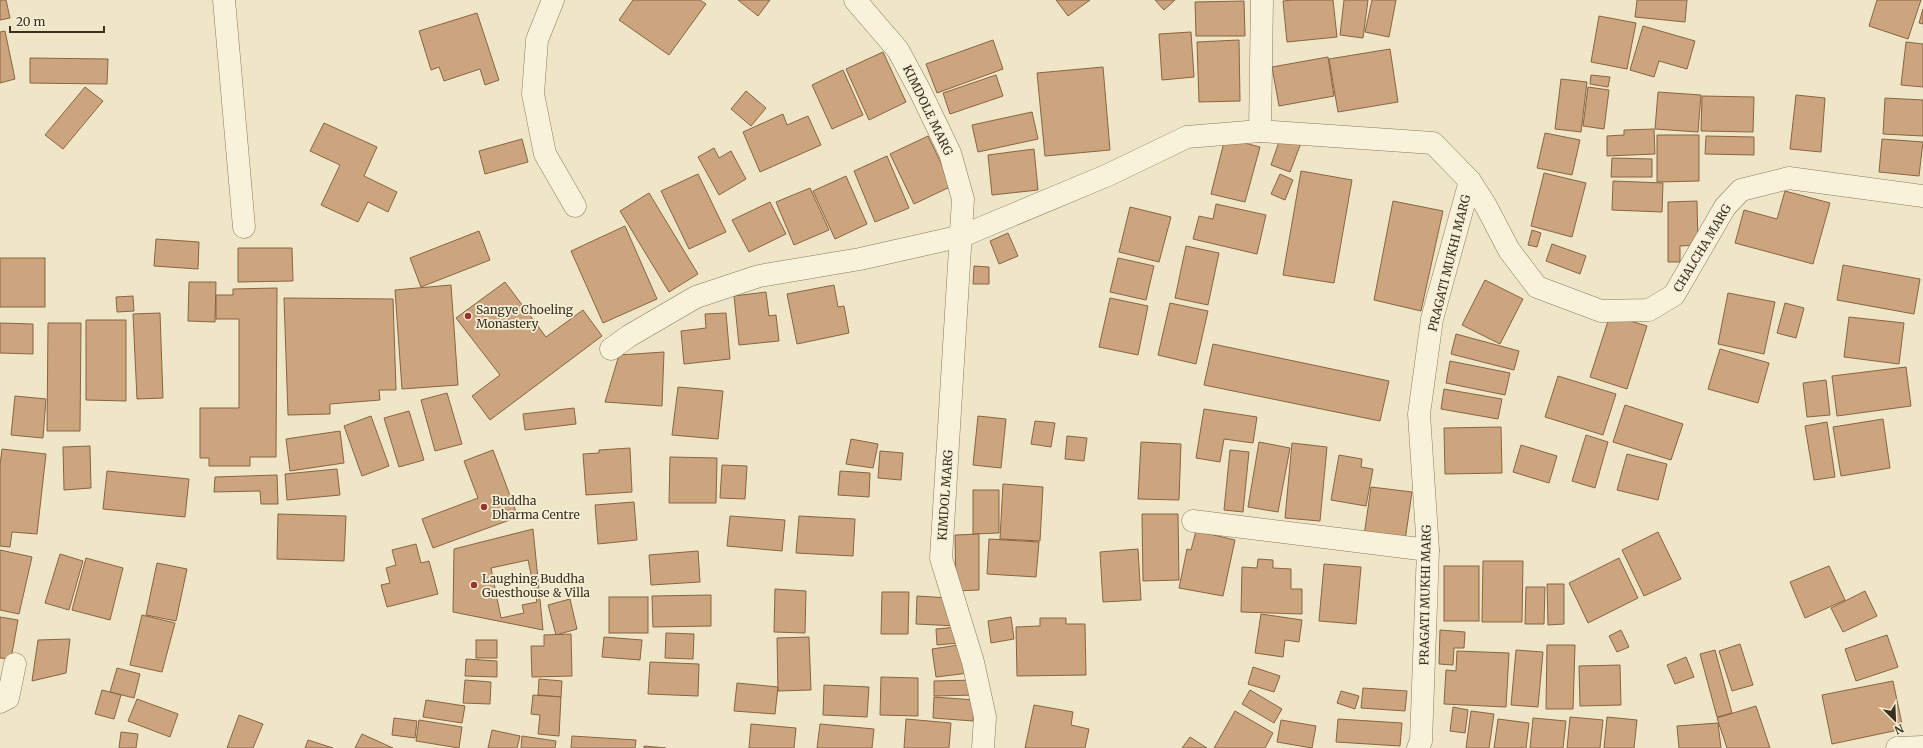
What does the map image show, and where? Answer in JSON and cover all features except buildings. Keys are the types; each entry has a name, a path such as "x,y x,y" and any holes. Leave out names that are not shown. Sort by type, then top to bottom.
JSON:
{"street":[{"path":"224,0 244,227"},
{"path":"553,0 537,40 533,94 545,154 575,206"},
{"name":"KIMDOLE MARG","path":"855,0 898,50 950,153 963,199 962,236"},
{"path":"1260,131 1262,0"},
{"name":"PRAGATI MUKHI MARG","path":"612,349 629,336 696,297 759,276 860,259 962,236 1108,175 1187,137 1260,131 1433,143 1470,181 1432,319 1419,414 1428,550 1422,746"},
{"name":"CHALCHA MARG","path":"1470,181 1486,206 1509,250 1537,287 1601,311 1649,310 1674,295 1724,207 1741,190 1789,178 1923,196"},
{"name":"KIMDOL MARG","path":"962,236 941,558 973,662 985,717 983,748"},
{"path":"1193,521 1428,550"},
{"path":"0,702 8,698 15,664"},
{"path":"1897,748 1923,747"}],"place":[{"name":"Sangye Choeling Monastery","path":"468,316"},
{"name":"Buddha Dharma Centre","path":"484,507"},
{"name":"Laughing Buddha Guesthouse & Villa","path":"474,585"}]}
